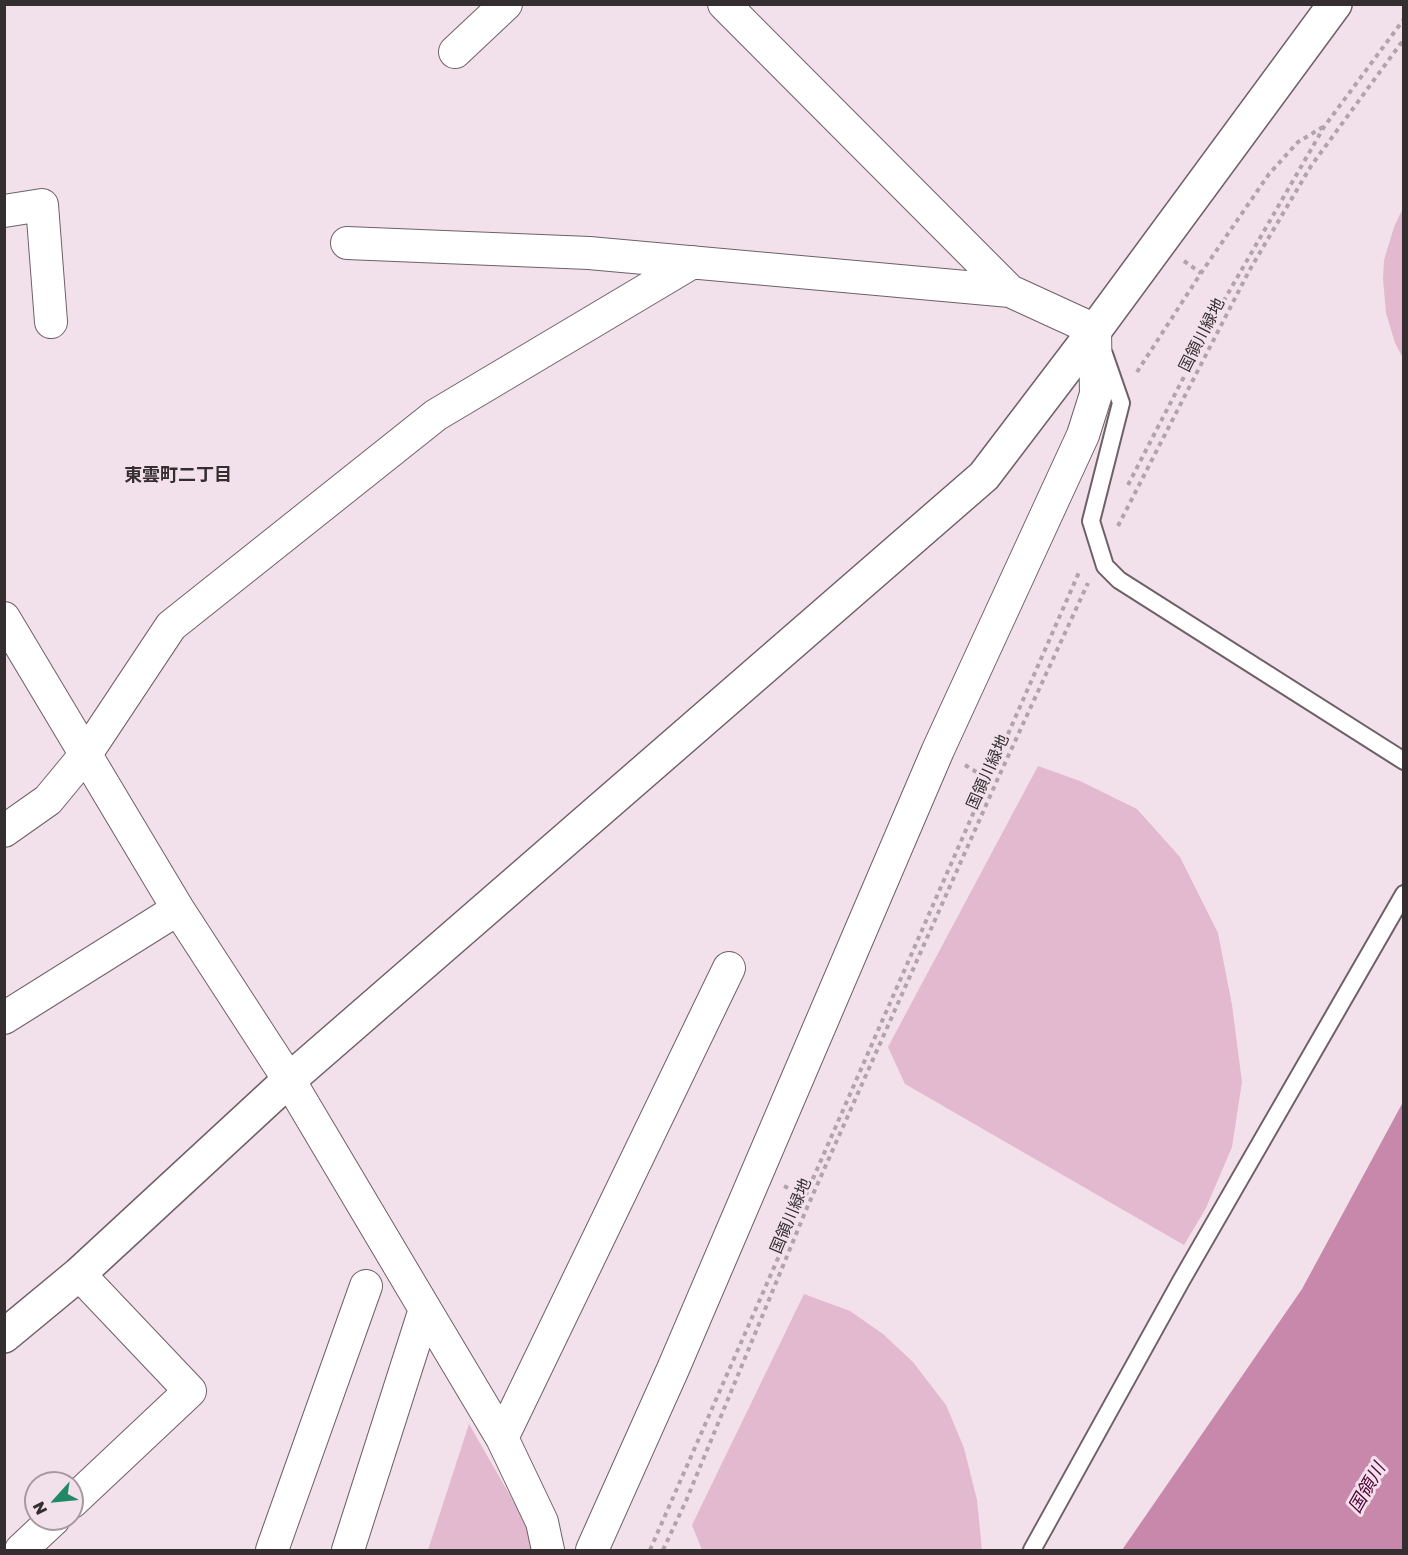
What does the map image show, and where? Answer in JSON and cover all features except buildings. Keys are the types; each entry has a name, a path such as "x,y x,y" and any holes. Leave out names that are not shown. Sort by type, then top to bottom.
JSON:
{"street":[{"path":"455,52 506,4"},
{"path":"724,4 1010,291"},
{"path":"4,1336 79,1274 289,1080 984,476 1095,330 1335,4"},
{"path":"4,211 42,205 51,321"},
{"path":"347,243 589,253 1010,291 1095,330"},
{"path":"4,831 48,800 86,754 171,626 436,415 693,262"},
{"path":"592,1551 673,1369 938,750 1083,435 1096,394 1095,330"},
{"path":"4,618 178,909 289,1080 502,1438 542,1522 548,1551"},
{"path":"4,1018 178,909"},
{"path":"502,1438 729,968"},
{"path":"79,1274 190,1391 84,1491"},
{"path":"272,1551 366,1286"},
{"path":"348,1551 425,1309"},
{"path":"21,1551 42,1531"}],"lane":[{"path":"1095,330 1121,403 1091,521 1104,566 1119,580 1404,761"},
{"path":"1032,1551 1181,1281 1404,894"}],"path":[{"path":"1124,492 1219,309 1324,127 1404,19"},
{"name":"国領川緑地","path":"663,1551 686,1502 821,1177 1099,552 1249,271 1311,166 1404,39"},
{"path":"1121,403 1133,378 1269,174 1298,142 1324,127"},
{"path":"650,1551 1076,577 1099,552"}],"shaded area":[{"path":"1403,208 1403,358 1395,343 1386,313 1383,279 1384,260 1394,227"},
{"path":"1038,766 1080,781 1137,809 1180,857 1218,933 1232,1005 1242,1082 1232,1147 1206,1208 1184,1245 905,1084 888,1047"},
{"path":"804,1294 850,1311 883,1334 913,1362 946,1405 964,1448 977,1500 982,1550 702,1550 692,1525"},
{"path":"469,1424 535,1539 531,1550 428,1550"}],"water":[{"name":"国領川","path":"1403,1102 1403,1550 1122,1550 1302,1289"}],"district":[{"name":"東雲町二丁目","path":"178,475"}]}
